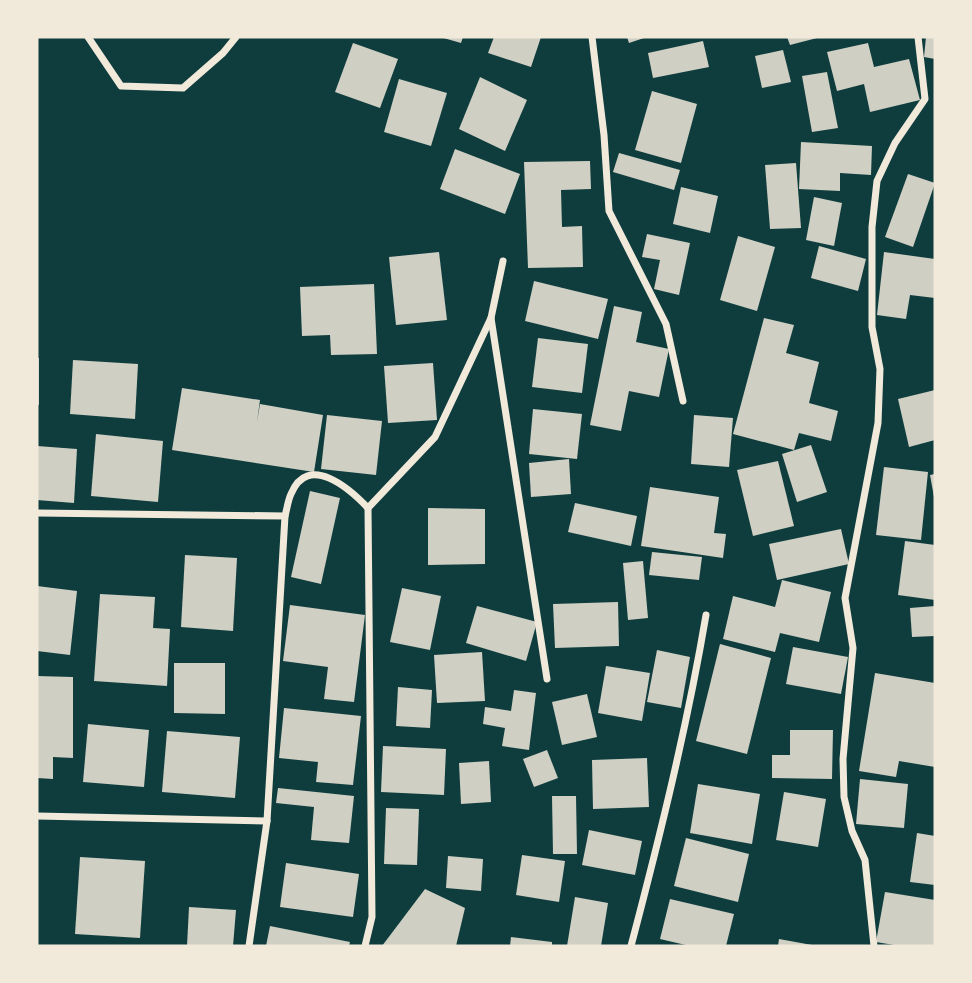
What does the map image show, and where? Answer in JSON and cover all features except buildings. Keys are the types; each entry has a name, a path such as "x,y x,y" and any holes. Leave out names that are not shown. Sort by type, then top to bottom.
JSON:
{"street":[{"path":"88,37 121,86 183,88 223,53 236,37"},
{"path":"592,37 604,135 609,211 666,324 683,401"},
{"path":"874,946 865,860 852,831 844,797 843,759 853,648 845,598 878,424 880,369 872,327 872,227 877,181 895,143 925,99 918,37"},
{"path":"368,508 435,437 491,318 503,261"},
{"path":"491,318 547,679"},
{"path":"249,946 267,821 285,516 291,492 309,476 321,475 352,491 368,508 372,917 365,946"},
{"path":"37,513 285,516"},
{"path":"631,946 673,783 706,615"},
{"path":"37,816 267,821"}]}
